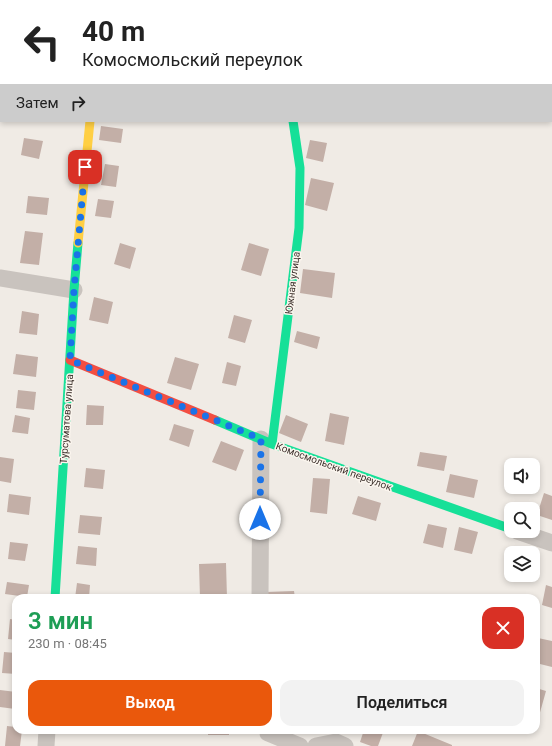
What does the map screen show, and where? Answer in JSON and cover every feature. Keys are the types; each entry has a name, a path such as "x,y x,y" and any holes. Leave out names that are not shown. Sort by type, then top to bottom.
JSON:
{"street":[{"name":"Турсуматова улица","path":"55,594 74,290 90,122"},
{"name":"Южная улица","path":"266,442 299,228 300,168 293,122"},
{"path":"0,278 74,290"},
{"name":"Комосмольский переулок","path":"70,360 266,442 504,527"},
{"path":"260,594 266,442"},
{"path":"537,538 552,543"},
{"path":"46,746 47,734"},
{"path":"270,734 300,746"},
{"path":"316,746 336,742 345,746"}],"building":[{"path":"101,126 123,129 121,143 99,140"},
{"path":"24,138 43,141 39,159 21,155"},
{"path":"310,140 327,143 323,162 306,158"},
{"path":"105,164 119,166 116,187 101,185"},
{"path":"311,178 334,183 327,211 305,205"},
{"path":"28,196 49,198 47,215 26,213"},
{"path":"98,199 114,201 111,218 95,216"},
{"path":"25,231 43,233 39,265 20,263"},
{"path":"120,243 136,248 130,269 114,264"},
{"path":"249,243 269,249 261,276 241,270"},
{"path":"303,269 335,273 332,298 300,293"},
{"path":"94,297 113,302 108,324 89,320"},
{"path":"22,311 39,314 37,335 19,333"},
{"path":"234,315 252,320 245,343 228,338"},
{"path":"297,331 320,337 317,349 294,342"},
{"path":"16,354 38,357 36,377 13,374"},
{"path":"175,357 199,364 191,390 167,383"},
{"path":"227,362 241,366 236,386 222,383"},
{"path":"18,390 36,392 34,410 16,408"},
{"path":"87,405 104,406 103,425 86,425"},
{"path":"330,413 349,417 344,445 325,441"},
{"path":"15,415 30,418 28,434 12,432"},
{"path":"286,415 308,424 301,442 279,433"},
{"path":"174,424 194,430 189,447 169,440"},
{"path":"221,441 244,450 236,471 212,462"},
{"path":"420,452 447,456 444,471 417,466"},
{"path":"0,457 14,459 11,483 0,481"},
{"path":"86,468 105,470 103,489 84,487"},
{"path":"450,474 478,480 474,498 446,492"},
{"path":"313,478 330,479 327,514 310,512"},
{"path":"544,493 552,496 552,520 540,516 540,506"},
{"path":"9,494 31,497 29,515 7,512"},
{"path":"358,496 381,503 376,521 352,514"},
{"path":"80,515 102,517 100,535 78,533"},
{"path":"428,524 447,528 443,548 423,543"},
{"path":"459,527 478,532 472,554 454,550"},
{"path":"10,542 28,544 25,561 8,559"},
{"path":"78,546 97,548 96,566 76,564"},
{"path":"226,563 227,594 200,594 199,564"},
{"path":"7,582 29,585 28,594 5,594"},
{"path":"77,583 90,585 89,594 76,594"},
{"path":"546,585 552,587 552,608 542,605"},
{"path":"294,591 294,594 266,594 266,592"},
{"path":"10,619 12,619 12,640 8,639"},
{"path":"540,638 552,641 552,667 540,664"},
{"path":"4,652 12,653 12,674 2,673"},
{"path":"540,689 546,691 540,712"},
{"path":"0,690 12,692 12,709 0,707"},
{"path":"7,726 12,727 12,734 22,734 20,746 5,746"},
{"path":"208,734 229,734 229,735"},
{"path":"363,734 382,734 378,746 371,746 360,742"},
{"path":"417,734 425,734 452,745 452,746 412,746"}],"traffic: fast":[{"path":"272,444 299,228 300,168 293,122"},
{"path":"55,594 78,243"},
{"path":"215,420 272,444 504,527"}],"traffic: slow":[{"path":"78,243 90,122"}],"traffic: jam":[{"path":"70,360 215,420"}],"route":[{"path":"85,167 74,290 70,360 261,439 260,519"}]}
